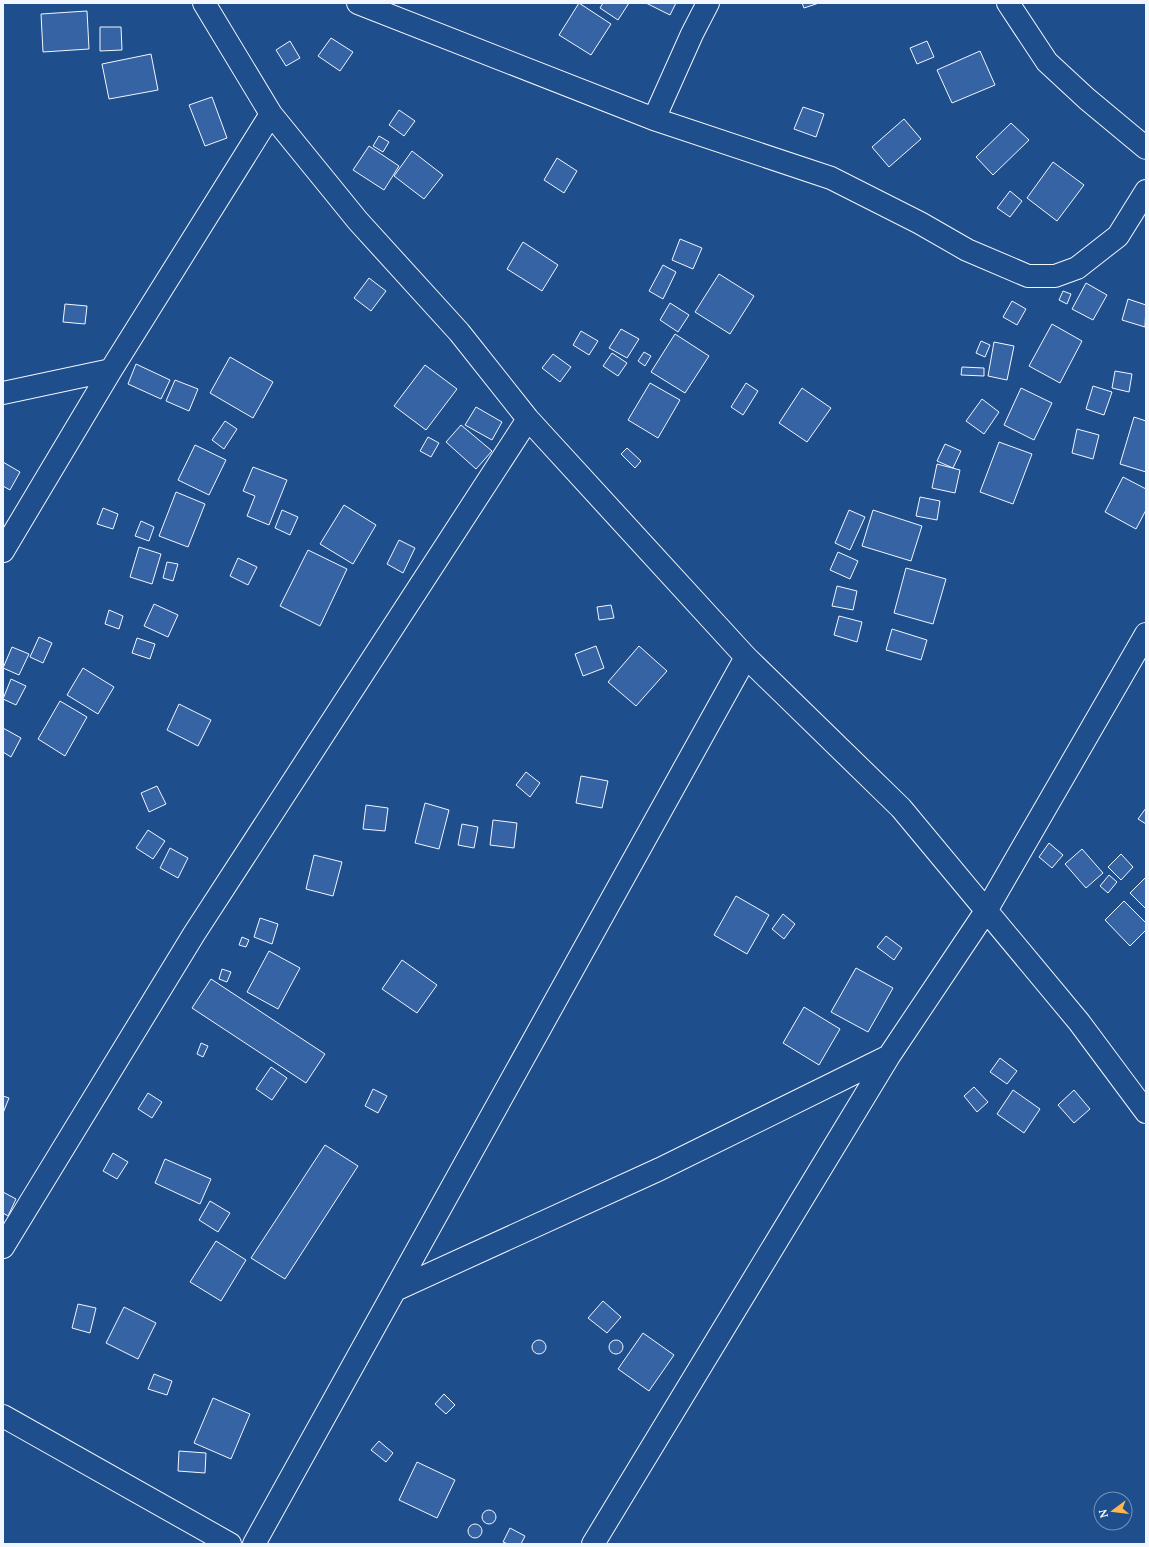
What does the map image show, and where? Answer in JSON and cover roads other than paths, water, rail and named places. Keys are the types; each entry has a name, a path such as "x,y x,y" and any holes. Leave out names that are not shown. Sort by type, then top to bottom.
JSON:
{"street":[{"path":"204,3 271,114 358,221 459,332 528,419 746,657 901,808 1079,1022 1146,1112"},
{"path":"358,3 382,14 654,119 831,178 920,223 967,250 1028,276 1055,276 1077,268 1118,236 1146,191"},
{"path":"654,119 685,48 708,3"},
{"path":"1008,3 1047,62 1087,99 1146,148"},
{"path":"3,551 111,370 271,114"},
{"path":"3,392 111,370"},
{"path":"3,1246 194,934 528,419"},
{"path":"593,1544 889,1056 986,910 1146,634"},
{"path":"254,1544 746,657"},
{"path":"395,1290 660,1169 889,1056"},
{"path":"3,1416 230,1544"}]}
